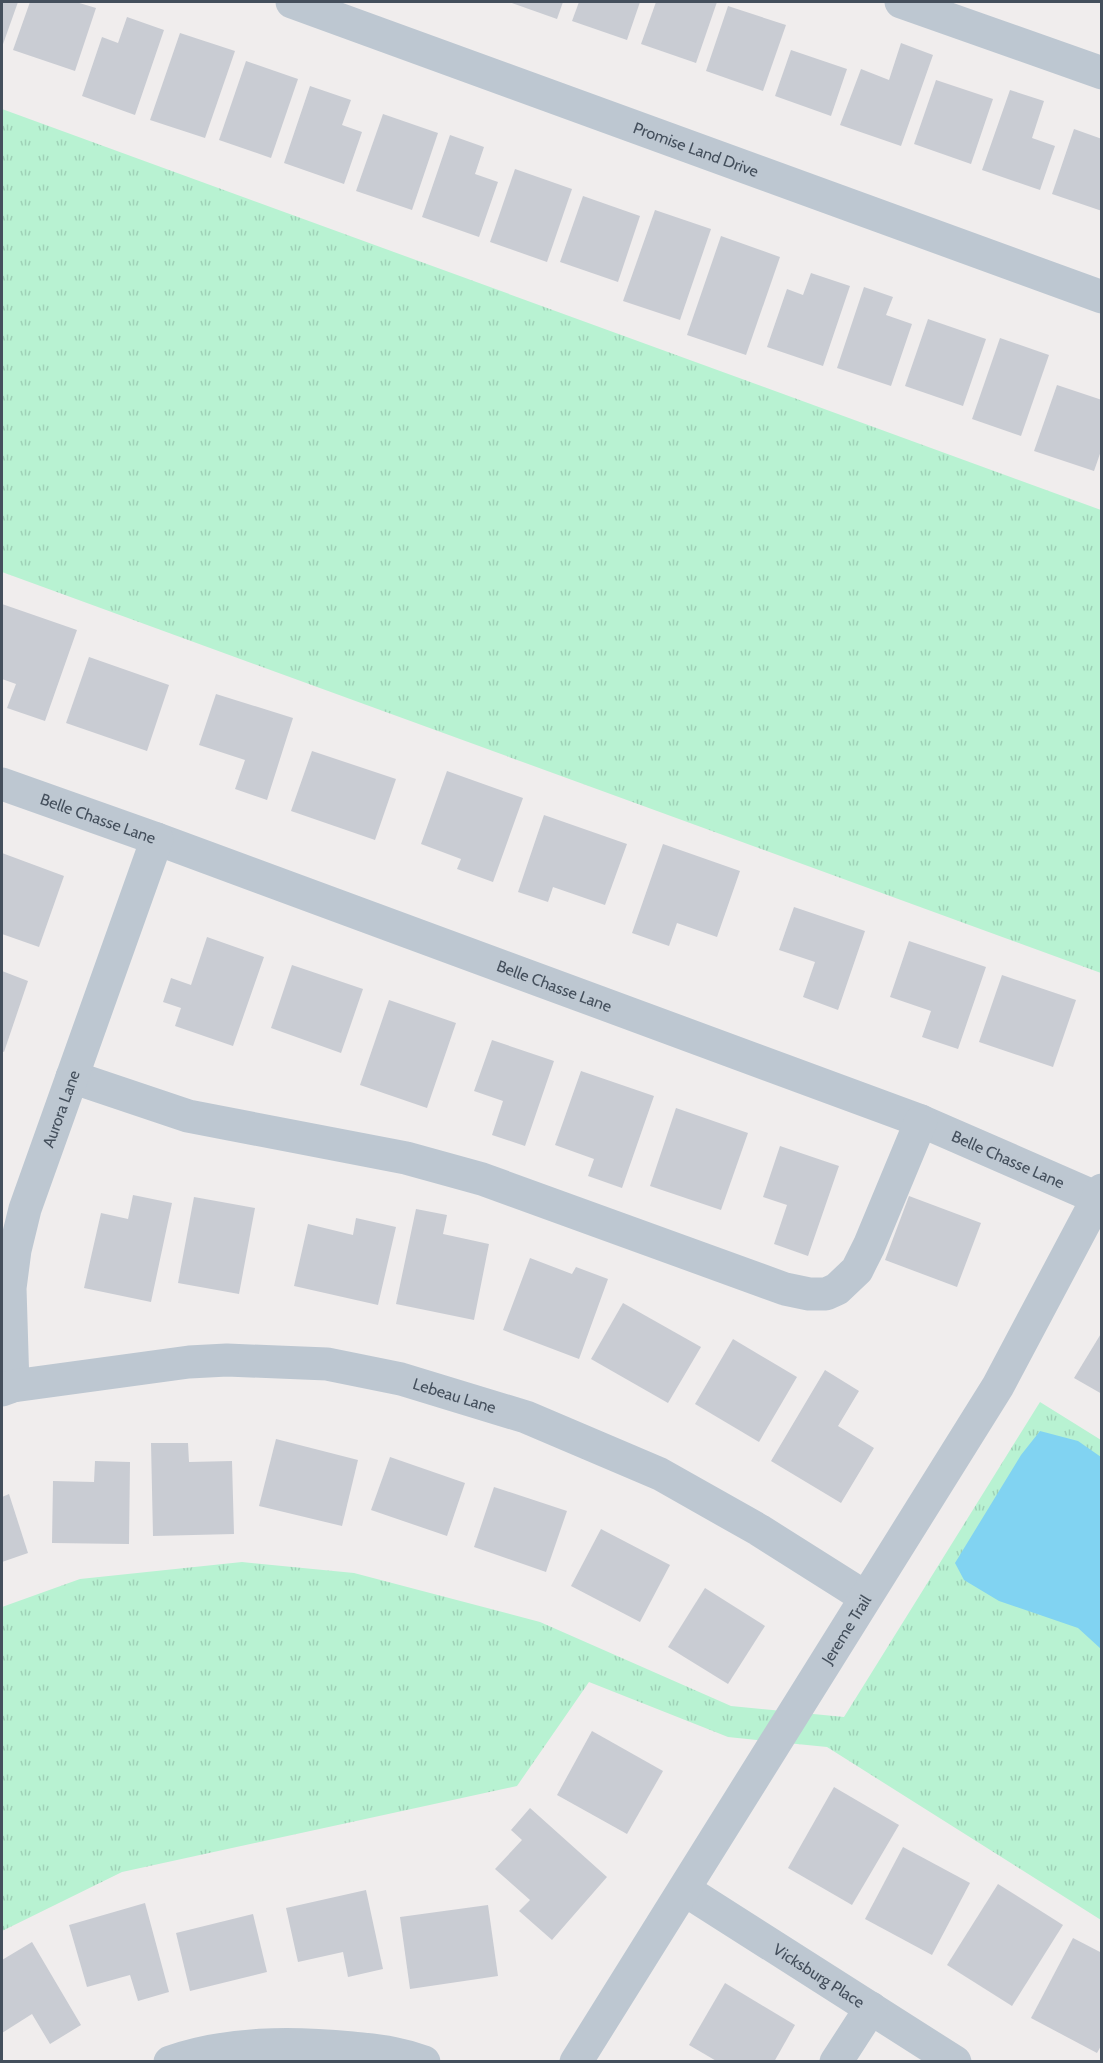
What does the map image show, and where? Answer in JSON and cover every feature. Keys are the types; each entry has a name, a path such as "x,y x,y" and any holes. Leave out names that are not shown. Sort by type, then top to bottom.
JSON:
{"street":[{"name":"Promise Land Drive","path":"292,2 1101,297"},
{"path":"901,2 1101,74"},
{"name":"Belle Chasse Lane","path":"2,784 921,1121 1100,1196"},
{"name":"Aurora Lane","path":"7,1388 10,1288 15,1250 25,1209 157,839"},
{"path":"72,1077 188,1116 406,1158 482,1179 785,1288 809,1294 826,1294 837,1289 857,1270 921,1121"},
{"name":"Jereme Trail","path":"576,2061 998,1386 1100,1196"},
{"name":"Lebeau Lane","path":"7,1388 189,1362 226,1360 327,1364 401,1379 525,1417 660,1474 759,1530 865,1597"},
{"name":"Vicksburg Place","path":"684,1890 955,2061"},
{"path":"836,2061 871,2008"},
{"path":"170,2061 191,2054 240,2046 310,2044 399,2053 424,2061"}],"green space":[{"path":"2,109 1101,510 1101,973 2,572"},
{"path":"1040,1402 1101,1440 1101,1920 827,1747 728,1737 589,1682 517,1786 122,1872 2,1931 2,1607 80,1579 242,1562 354,1573 540,1622 731,1706 844,1717"}],"water":[{"path":"1040,1431 1078,1441 1101,1457 1101,1649 1078,1628 999,1601 964,1580 955,1563 1021,1455"}],"building":[{"path":"2,2 18,2 2,47"},
{"path":"30,2 76,2 96,8 75,71 13,50"},
{"path":"509,2 563,2 557,19"},
{"path":"579,2 640,2 627,40 572,21"},
{"path":"656,2 717,2 696,63 641,44"},
{"path":"728,6 786,25 763,91 706,71"},
{"path":"127,17 164,30 135,115 82,96 102,37 118,43"},
{"path":"180,33 235,51 205,138 150,120"},
{"path":"901,43 933,55 901,146 840,125 861,69 889,80"},
{"path":"791,50 847,69 831,116 775,96"},
{"path":"246,61 298,79 271,158 219,140"},
{"path":"936,80 993,99 971,164 914,144"},
{"path":"310,86 351,100 342,125 362,132 344,184 284,163"},
{"path":"1010,90 1044,101 1032,138 1055,146 1040,190 982,170"},
{"path":"383,114 438,133 412,210 356,191"},
{"path":"1074,129 1102,139 1102,211 1052,194"},
{"path":"450,135 484,147 475,174 498,182 479,237 422,217"},
{"path":"515,169 572,189 547,262 490,242"},
{"path":"583,196 640,216 618,282 560,262"},
{"path":"655,210 711,229 680,320 623,301"},
{"path":"721,236 780,257 746,355 687,335"},
{"path":"811,273 850,286 823,366 767,347 787,289 803,295"},
{"path":"864,287 893,297 886,315 912,324 891,386 837,368"},
{"path":"928,319 986,339 963,406 905,386"},
{"path":"1000,338 1049,355 1021,436 972,419"},
{"path":"1057,385 1102,400 1102,448 1094,471 1034,451"},
{"path":"2,604 77,630 45,721 7,708 16,684 2,679"},
{"path":"89,657 169,685 147,751 66,723"},
{"path":"216,694 293,718 267,800 235,789 245,760 199,745"},
{"path":"312,751 396,779 375,840 291,811"},
{"path":"447,771 523,798 493,882 457,869 461,859 421,844"},
{"path":"544,815 627,844 605,905 553,887 548,902 518,892"},
{"path":"663,844 740,871 717,937 677,923 669,946 632,933"},
{"path":"2,853 64,876 39,947 2,934"},
{"path":"794,907 865,931 838,1010 803,997 815,962 779,950"},
{"path":"207,937 264,957 233,1046 175,1026 181,1008 163,1002 171,978 191,985"},
{"path":"909,941 986,967 958,1049 922,1037 931,1011 890,997"},
{"path":"292,965 363,989 341,1053 271,1028"},
{"path":"2,971 28,981 4,1052 2,1051"},
{"path":"1002,975 1076,1000 1053,1067 979,1042"},
{"path":"389,1000 456,1023 427,1108 360,1085"},
{"path":"492,1040 554,1061 525,1146 492,1135 503,1101 474,1091"},
{"path":"581,1071 654,1096 622,1188 588,1176 594,1159 555,1145"},
{"path":"676,1108 748,1133 721,1210 650,1186"},
{"path":"780,1146 839,1166 808,1256 774,1244 787,1205 763,1197"},
{"path":"133,1195 172,1203 151,1302 84,1288 101,1213 128,1219"},
{"path":"909,1196 981,1223 957,1287 885,1260"},
{"path":"194,1197 255,1208 239,1294 178,1283"},
{"path":"416,1209 447,1215 443,1234 489,1244 474,1320 396,1304"},
{"path":"356,1218 396,1227 378,1305 294,1286 308,1224 353,1235"},
{"path":"530,1258 572,1274 576,1267 608,1279 579,1359 503,1330"},
{"path":"623,1303 701,1347 668,1403 591,1359"},
{"path":"1102,1332 1102,1394 1074,1378"},
{"path":"733,1339 797,1377 759,1442 695,1404"},
{"path":"825,1370 859,1391 838,1426 874,1448 841,1503 771,1461"},
{"path":"276,1439 358,1460 342,1526 259,1506"},
{"path":"151,1443 188,1443 189,1462 232,1461 234,1534 153,1536"},
{"path":"390,1457 465,1483 447,1536 371,1510"},
{"path":"95,1461 130,1462 129,1544 52,1543 53,1481 94,1482"},
{"path":"494,1487 567,1511 546,1572 474,1547"},
{"path":"9,1494 28,1553 2,1562 2,1497"},
{"path":"601,1529 670,1565 640,1622 571,1586"},
{"path":"705,1588 765,1626 728,1684 668,1647"},
{"path":"592,1731 663,1771 627,1834 557,1795"},
{"path":"834,1787 899,1825 852,1905 788,1868"},
{"path":"530,1808 607,1877 552,1940 519,1911 530,1900 495,1869 522,1840 511,1830"},
{"path":"903,1847 970,1883 932,1955 865,1919"},
{"path":"998,1884 1063,1925 1012,2006 947,1965"},
{"path":"366,1890 383,1969 348,1977 343,1952 298,1962 286,1908"},
{"path":"145,1903 169,1992 138,2001 130,1975 87,1987 69,1925"},
{"path":"488,1905 498,1976 410,1989 400,1917"},
{"path":"253,1914 267,1972 190,1991 176,1933"},
{"path":"1073,1938 1102,1953 1102,2044 1097,2053 1031,2018"},
{"path":"32,1942 81,2025 50,2044 32,2014 2,2033 2,1960"},
{"path":"725,1983 795,2025 774,2062 718,2062 689,2045"}]}
